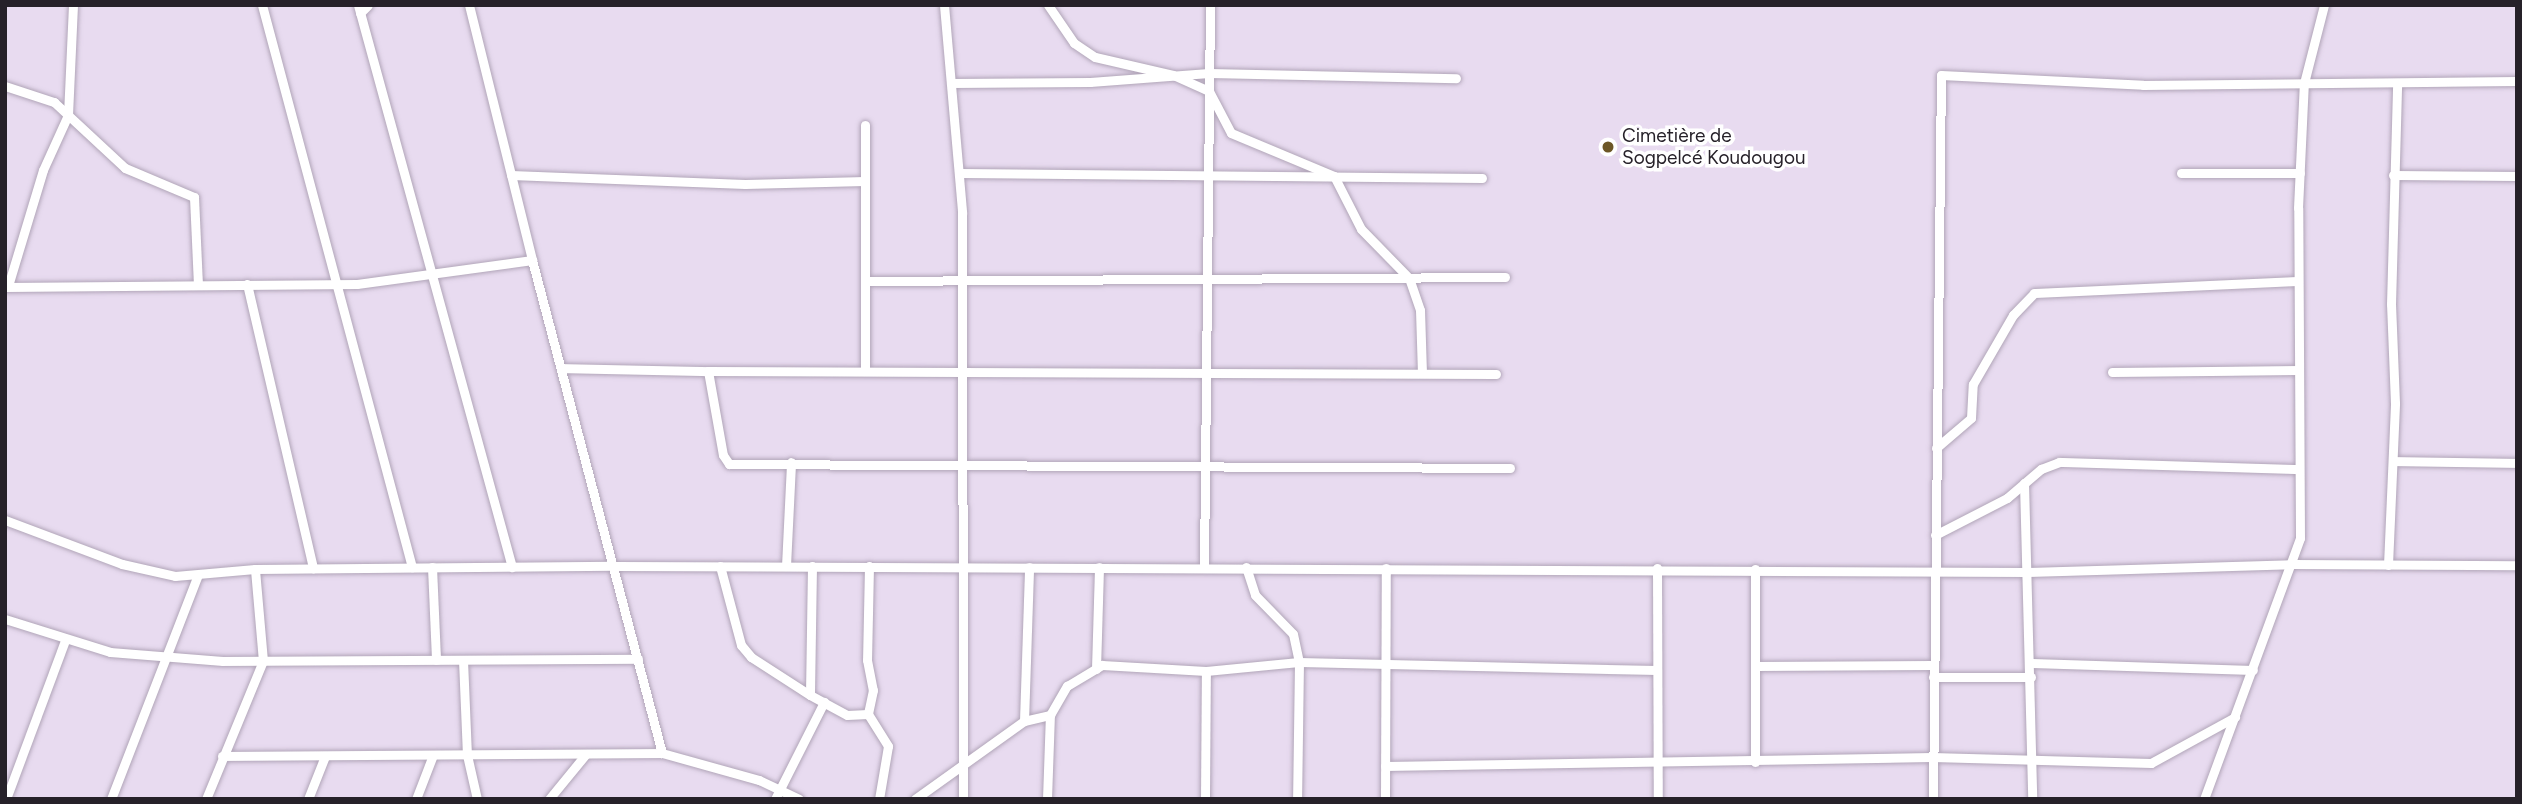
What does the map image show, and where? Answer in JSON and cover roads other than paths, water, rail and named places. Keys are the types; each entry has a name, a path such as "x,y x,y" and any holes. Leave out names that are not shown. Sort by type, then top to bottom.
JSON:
{"street":[{"path":"73,5 68,115 43,170 7,286 340,284 532,260"},
{"path":"262,5 340,284 412,567"},
{"path":"368,5 358,9 512,567"},
{"path":"469,5 532,260 615,566 662,753"},
{"path":"944,5 959,173 964,799"},
{"path":"1048,5 1074,43 1095,57 1173,75 1209,91 1231,133 1334,176 1361,229 1409,278 1420,310 1422,373"},
{"path":"1204,567 1210,5"},
{"path":"2204,799 2293,564 2300,538 2298,281 2304,83 2324,5"},
{"path":"951,83 1090,82 1209,73 1456,78"},
{"path":"1933,799 1941,75 2143,85 2517,81"},
{"path":"2388,565 2393,461 2393,175 2397,83"},
{"path":"5,86 54,102 125,168 194,197 198,284"},
{"path":"864,371 866,125"},
{"path":"959,173 1482,178"},
{"path":"2180,173 2300,173"},
{"path":"511,175 745,184 865,181"},
{"path":"2393,175 2517,176"},
{"path":"865,281 1505,277"},
{"path":"1936,448 1971,418 1973,384 2013,315 2034,293 2298,281"},
{"path":"247,284 313,568"},
{"path":"561,369 1496,374"},
{"path":"2112,372 2298,370"},
{"path":"708,371 724,461 1510,468"},
{"path":"1935,535 2007,498 2024,483 2059,461 2298,469"},
{"path":"2393,461 2517,463"},
{"path":"786,566 791,463"},
{"path":"2024,483 2032,663 2032,799"},
{"path":"5,520 122,564 175,576 254,569 615,566 1934,569 2028,572 2293,564 2517,565"},
{"path":"720,566 741,645 751,657 847,715 868,714"},
{"path":"810,695 812,566"},
{"path":"869,566 867,660 873,690 868,714 888,746 879,799"},
{"path":"432,567 436,660"},
{"path":"1024,721 1029,567"},
{"path":"1096,669 1099,567"},
{"path":"1246,567 1255,595 1293,634 1299,662 1297,799"},
{"path":"1385,799 1386,568"},
{"path":"1657,568 1658,799"},
{"path":"206,799 263,661 254,569"},
{"path":"1755,569 1755,762"},
{"path":"111,799 164,656 198,575"},
{"path":"5,619 110,652 164,656 263,661 638,659"},
{"path":"6,799 65,640"},
{"path":"463,660 467,755 477,799"},
{"path":"1047,799 1050,715 1067,686 1102,665 1206,670 1299,662 1657,670"},
{"path":"2032,663 2253,670"},
{"path":"1755,666 1933,666"},
{"path":"1205,799 1206,670"},
{"path":"1933,677 2031,677"},
{"path":"777,794 824,702"},
{"path":"915,799 1024,721 1050,715"},
{"path":"1385,766 1658,764 1932,757 2151,763 2235,718"},
{"path":"222,757 662,753 777,794 799,799"},
{"path":"549,799 586,754"},
{"path":"416,799 433,755"},
{"path":"308,799 325,756"}],"place":[{"name":"Cimetière de Sogpelcé Koudougou","path":"1608,147"}]}
